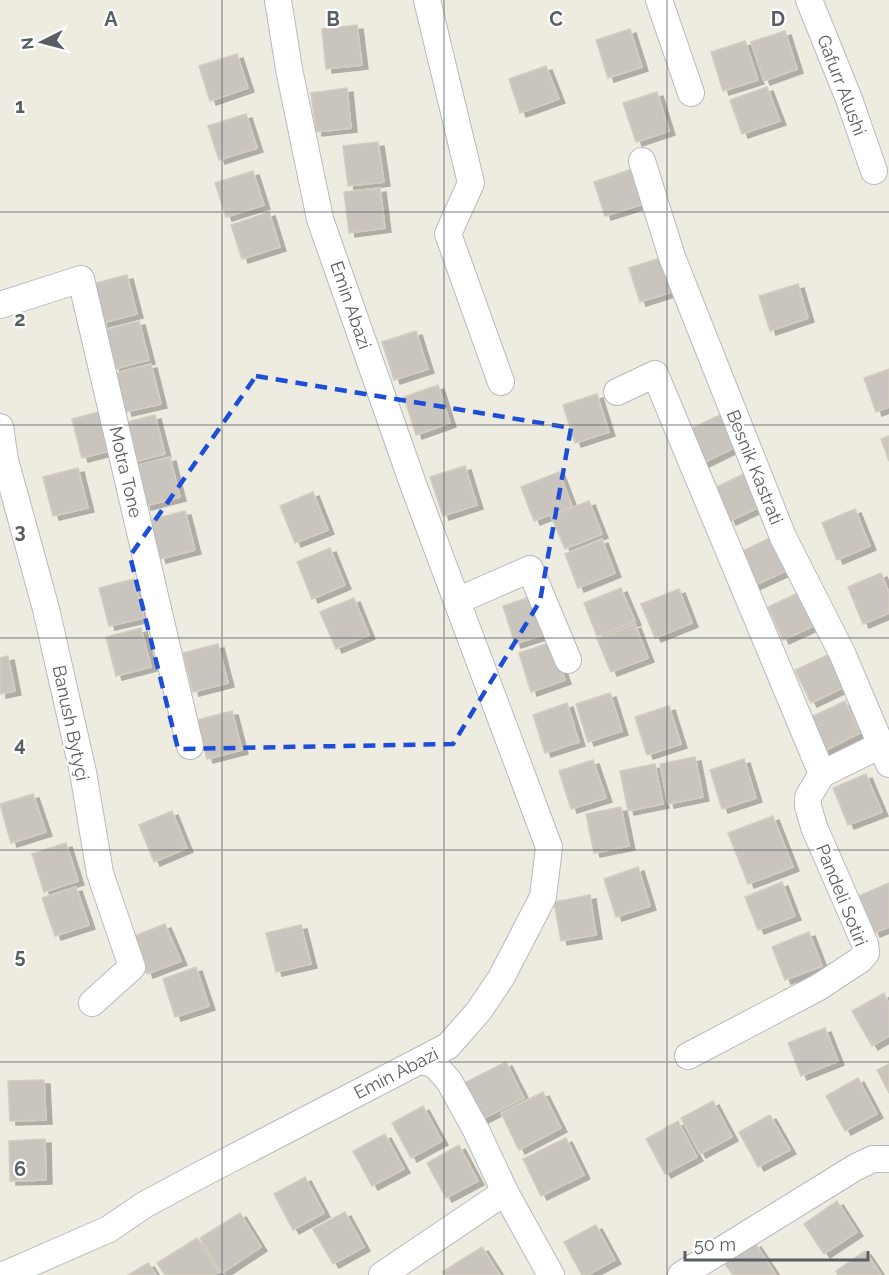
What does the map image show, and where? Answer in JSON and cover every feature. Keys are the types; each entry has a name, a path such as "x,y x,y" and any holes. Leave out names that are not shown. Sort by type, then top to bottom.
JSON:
{"street":[{"name":"Emin Abazi","path":"4,1275 109,1229 144,1205 448,1046 464,1030 501,978 543,897 549,847 413,484 320,219 289,69 278,0"},
{"path":"427,0 471,183 448,234 501,382"},
{"path":"659,0 691,93"},
{"name":"Gafurr Alushi","path":"809,0 849,99 874,171"},
{"name":"Besnik Kastrati","path":"642,161 672,257 783,537 842,653 885,755"},
{"name":"Motra Tone","path":"0,305 81,279 190,746"},
{"path":"617,392 656,374 822,774 885,755"},
{"name":"Banush Bytyçi","path":"0,427 5,460 46,609 77,749 100,873 132,967 92,1003"},
{"path":"457,601 530,569 568,660"},
{"name":"Pandeli Sotiri","path":"688,1056 819,987 860,960 866,953 865,944 814,827 808,806 808,797 822,774"},
{"path":"421,1061 434,1064 449,1081 476,1130 505,1192 551,1275"},
{"path":"681,1275 856,1167 873,1159 889,1159"},
{"path":"382,1275 505,1192"}],"highlighted area":[{"path":"256,376 571,428 540,601 453,744 178,749 130,556"}],"building":[{"path":"357,25 362,65 326,69 322,29"},
{"path":"630,29 642,67 608,78 596,40"},
{"path":"785,31 797,69 764,81 751,42"},
{"path":"745,41 758,80 723,91 711,52"},
{"path":"237,54 248,88 210,101 199,66"},
{"path":"546,66 559,99 520,113 509,79"},
{"path":"767,87 780,121 742,134 730,100"},
{"path":"347,88 351,128 316,132 311,93"},
{"path":"657,92 669,131 636,142 623,103"},
{"path":"246,114 257,148 219,160 208,126"},
{"path":"378,142 384,182 348,186 343,146"},
{"path":"632,169 643,204 605,216 594,182"},
{"path":"253,171 264,205 226,217 215,183"},
{"path":"380,188 385,228 349,233 344,192"},
{"path":"269,212 280,247 242,259 231,225"},
{"path":"667,256 678,290 640,302 629,268"},
{"path":"127,275 137,314 102,323 92,284"},
{"path":"798,284 808,318 770,331 759,296"},
{"path":"139,321 149,360 114,369 105,330"},
{"path":"416,331 428,369 394,380 382,342"},
{"path":"151,364 161,404 126,412 116,373"},
{"path":"889,369 889,407 876,412 864,378"},
{"path":"438,385 450,423 416,435 404,397"},
{"path":"597,394 609,432 575,443 563,405"},
{"path":"107,410 117,449 82,458 72,419"},
{"path":"724,413 740,445 703,463 688,430"},
{"path":"155,415 165,454 130,463 120,424"},
{"path":"889,436 889,461 881,439"},
{"path":"170,457 180,497 145,506 135,466"},
{"path":"465,466 477,505 443,516 430,477"},
{"path":"78,468 88,508 53,516 43,477"},
{"path":"750,471 766,504 730,521 714,488"},
{"path":"559,472 572,506 534,521 521,487"},
{"path":"313,492 328,530 295,543 280,506"},
{"path":"589,501 602,534 565,549 551,516"},
{"path":"855,509 870,546 837,560 822,523"},
{"path":"185,511 195,550 160,559 150,520"},
{"path":"774,536 790,569 753,586 738,553"},
{"path":"602,539 615,573 578,588 565,554"},
{"path":"330,548 345,585 312,599 297,562"},
{"path":"881,573 889,593 889,613 863,624 848,587"},
{"path":"134,579 144,618 109,626 99,588"},
{"path":"621,588 635,621 597,636 584,603"},
{"path":"679,589 692,623 655,638 641,604"},
{"path":"804,590 820,623 783,640 768,607"},
{"path":"536,595 549,633 515,644 503,606"},
{"path":"354,598 369,635 336,649 320,612"},
{"path":"635,624 648,658 611,672 597,639"},
{"path":"141,628 151,667 116,676 106,637"},
{"path":"552,642 565,680 531,692 519,653"},
{"path":"218,644 228,683 193,692 183,653"},
{"path":"832,653 847,686 811,703 795,670"},
{"path":"8,656 15,691 0,694 0,658"},
{"path":"610,693 622,731 588,742 576,704"},
{"path":"845,701 860,733 824,751 809,718"},
{"path":"567,703 579,742 545,753 533,715"},
{"path":"669,706 681,744 647,755 635,717"},
{"path":"232,711 242,750 207,759 197,720"},
{"path":"695,757 703,797 668,804 660,764"},
{"path":"744,759 756,798 722,809 710,770"},
{"path":"593,760 606,798 571,809 559,771"},
{"path":"655,764 663,804 628,811 620,771"},
{"path":"866,774 882,812 848,825 833,788"},
{"path":"33,794 46,832 11,843 0,804"},
{"path":"621,807 629,846 594,853 586,814"},
{"path":"172,811 187,848 154,862 139,825"},
{"path":"773,816 793,867 748,884 728,833"},
{"path":"66,843 78,881 44,892 32,854"},
{"path":"638,867 650,906 616,917 604,879"},
{"path":"782,882 795,916 758,930 745,897"},
{"path":"889,883 889,927 874,933 859,896"},
{"path":"76,887 89,925 55,936 42,898"},
{"path":"590,895 596,935 561,941 554,902"},
{"path":"165,924 181,961 147,974 132,937"},
{"path":"301,925 311,964 276,972 266,933"},
{"path":"809,932 822,966 785,980 772,947"},
{"path":"196,967 209,1006 175,1017 163,979"},
{"path":"884,993 889,1004 889,1036 872,1046 852,1011"},
{"path":"825,1028 838,1061 801,1076 788,1043"},
{"path":"506,1062 524,1098 482,1119 464,1083"},
{"path":"889,1064 889,1093 877,1070"},
{"path":"858,1078 877,1114 845,1131 826,1096"},
{"path":"44,1080 46,1120 10,1121 8,1081"},
{"path":"543,1092 561,1128 519,1150 501,1113"},
{"path":"713,1101 732,1137 700,1154 681,1118"},
{"path":"423,1106 442,1141 411,1158 392,1123"},
{"path":"770,1115 790,1150 758,1167 739,1132"},
{"path":"678,1121 697,1157 665,1174 646,1139"},
{"path":"385,1134 404,1169 372,1186 353,1151"},
{"path":"566,1138 584,1175 541,1196 523,1159"},
{"path":"45,1139 46,1180 10,1181 9,1141"},
{"path":"459,1145 478,1181 446,1198 427,1163"},
{"path":"305,1177 324,1213 293,1230 274,1194"},
{"path":"837,1201 857,1232 824,1254 804,1224"},
{"path":"345,1212 364,1247 333,1264 313,1229"},
{"path":"240,1213 261,1247 222,1273 200,1238"},
{"path":"596,1225 615,1260 587,1275 582,1275 564,1242"},
{"path":"197,1238 219,1272 214,1275 165,1275 157,1263"},
{"path":"755,1243 776,1275 733,1275 725,1264"},
{"path":"482,1247 500,1275 444,1275 442,1272"},
{"path":"865,1251 881,1275 838,1275 836,1271"},
{"path":"148,1263 156,1275 128,1275"}]}
